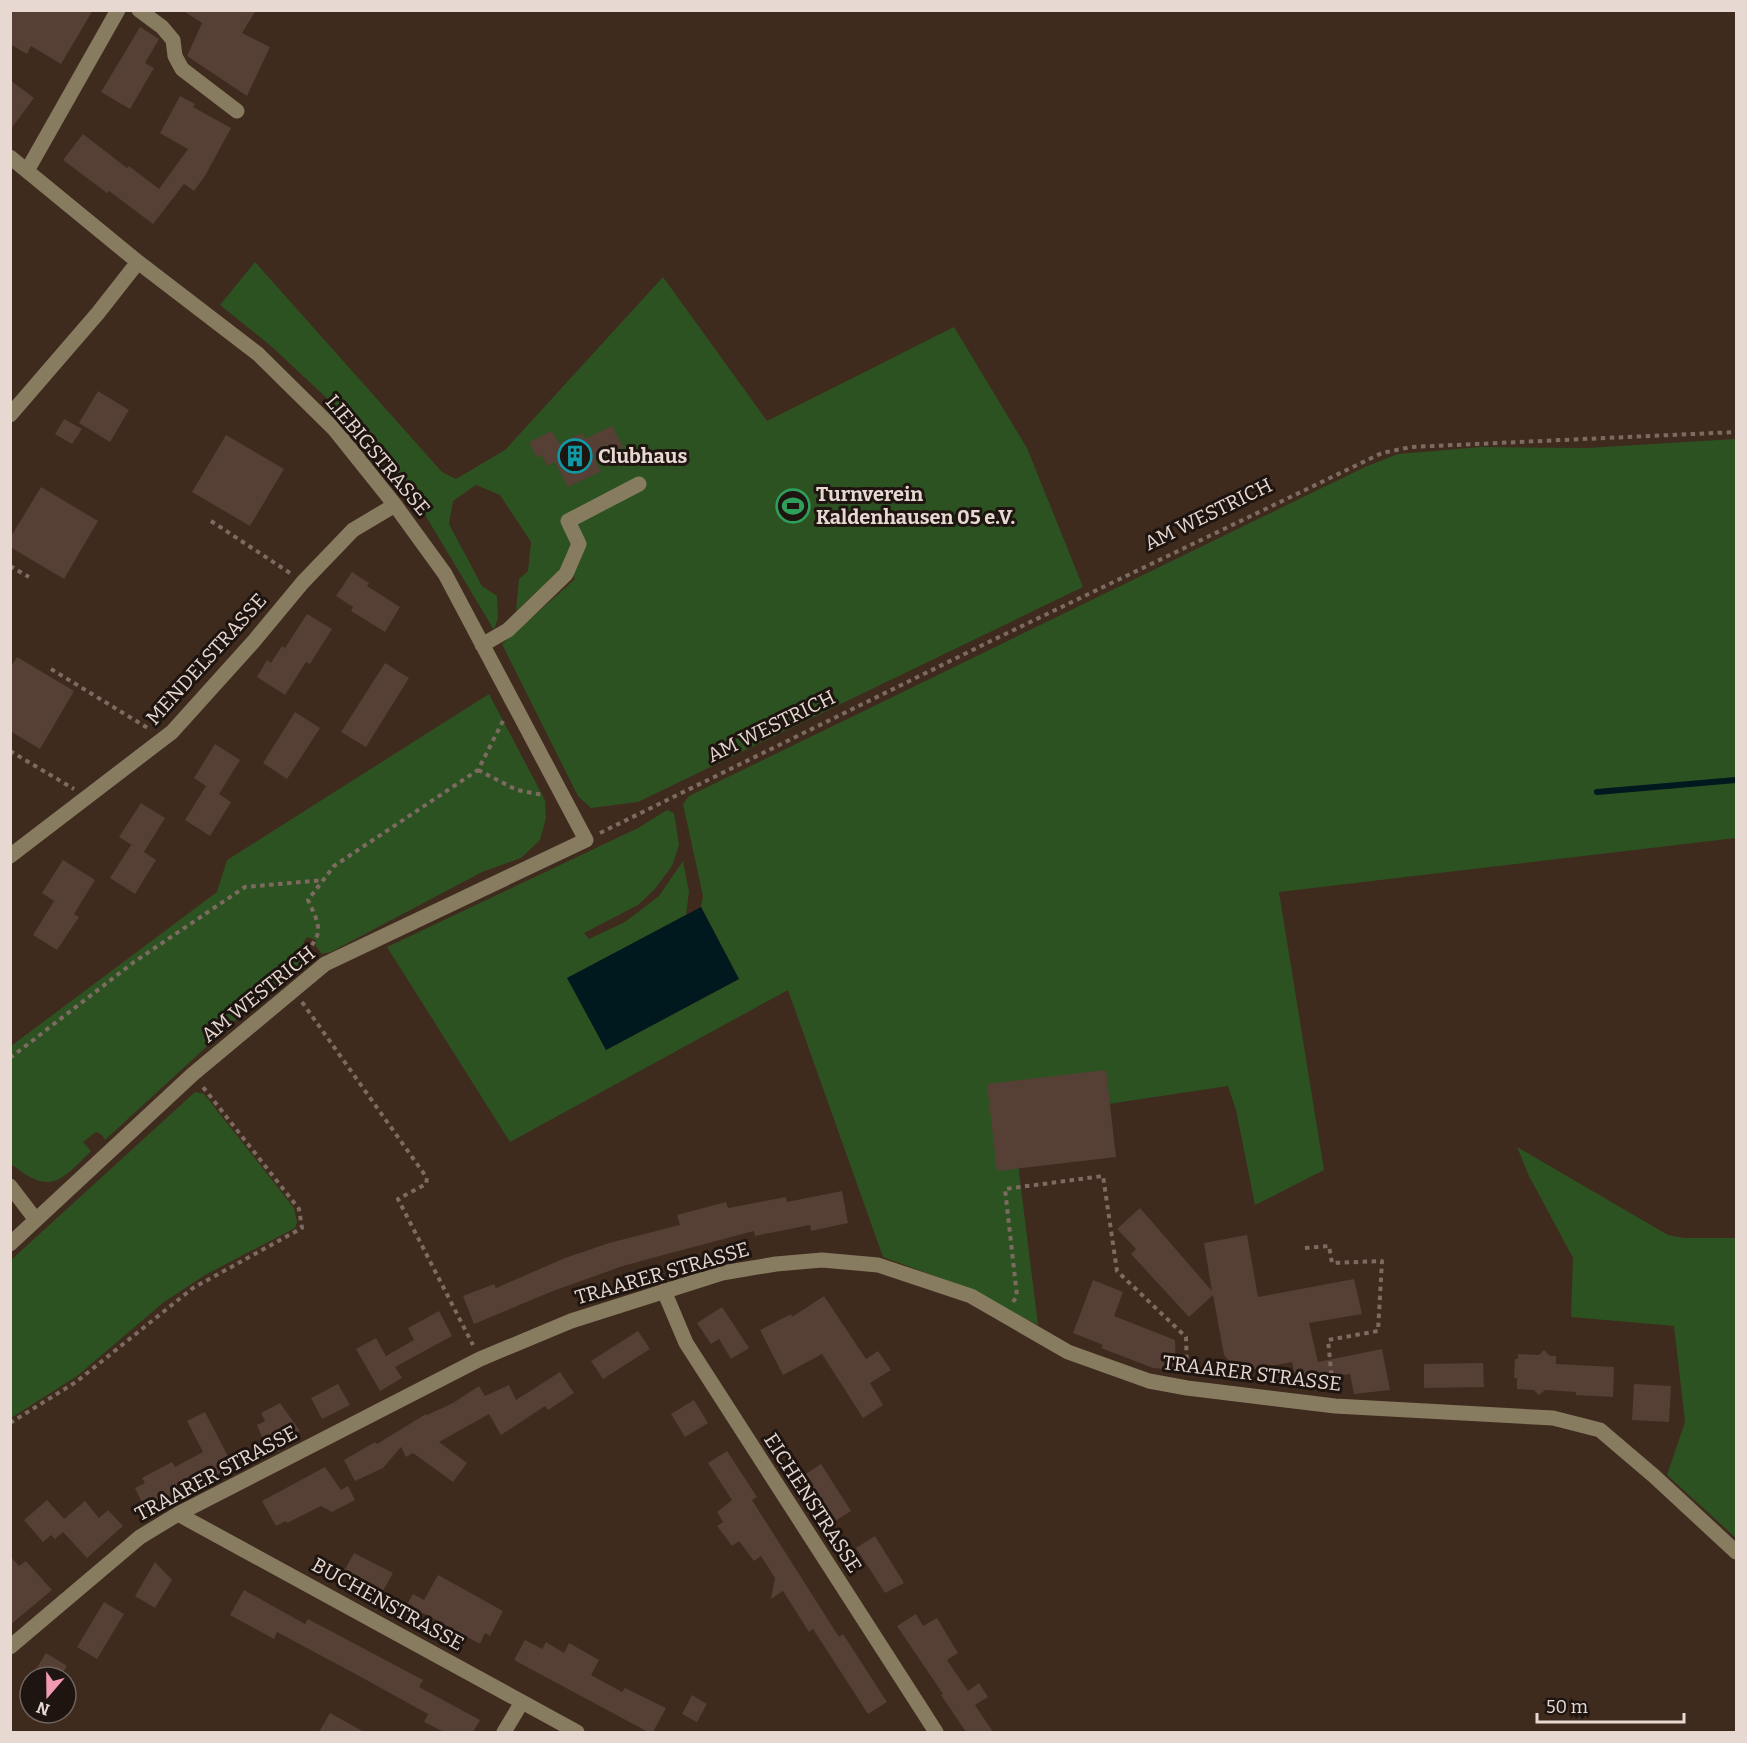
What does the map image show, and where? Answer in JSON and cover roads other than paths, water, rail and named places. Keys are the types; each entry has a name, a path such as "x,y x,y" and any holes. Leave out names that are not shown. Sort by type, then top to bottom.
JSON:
{"street":[{"path":"28,169 118,10"},
{"path":"139,10 162,27 173,40 175,56 182,69 237,111"},
{"name":"LIEBIGSTRASSE","path":"10,157 28,169 138,262 258,354 335,430 396,505 445,574 586,840"},
{"path":"10,415 98,313 138,262"},
{"path":"482,645 508,630 566,574 579,544 568,521 639,484"},
{"name":"MENDELSTRASSE","path":"10,856 172,732 254,641 303,582 353,530 396,505"},
{"name":"AM WESTRICH","path":"10,1244 193,1074 325,964 586,840"},
{"path":"10,1186 36,1220"},
{"name":"TRAARER STRASSE","path":"10,1647 140,1537 178,1514 480,1359 571,1321 722,1273 776,1264 822,1260 878,1265 971,1296 1068,1352 1149,1382 1335,1406 1553,1418 1600,1430 1737,1552"},
{"name":"EICHENSTRASSE","path":"664,1291 686,1343 936,1732"},
{"name":"BUCHENSTRASSE","path":"178,1514 577,1732"},
{"path":"504,1732 522,1702"}],"water":[{"path":"701,907 739,979 606,1050 567,978"}],"waterway":[{"path":"1597,792 1736,780"}],"place":[{"name":"Clubhaus","path":"575,456"},
{"name":"Turnverein Kaldenhausen 05 e.V.","path":"793,506"}]}
